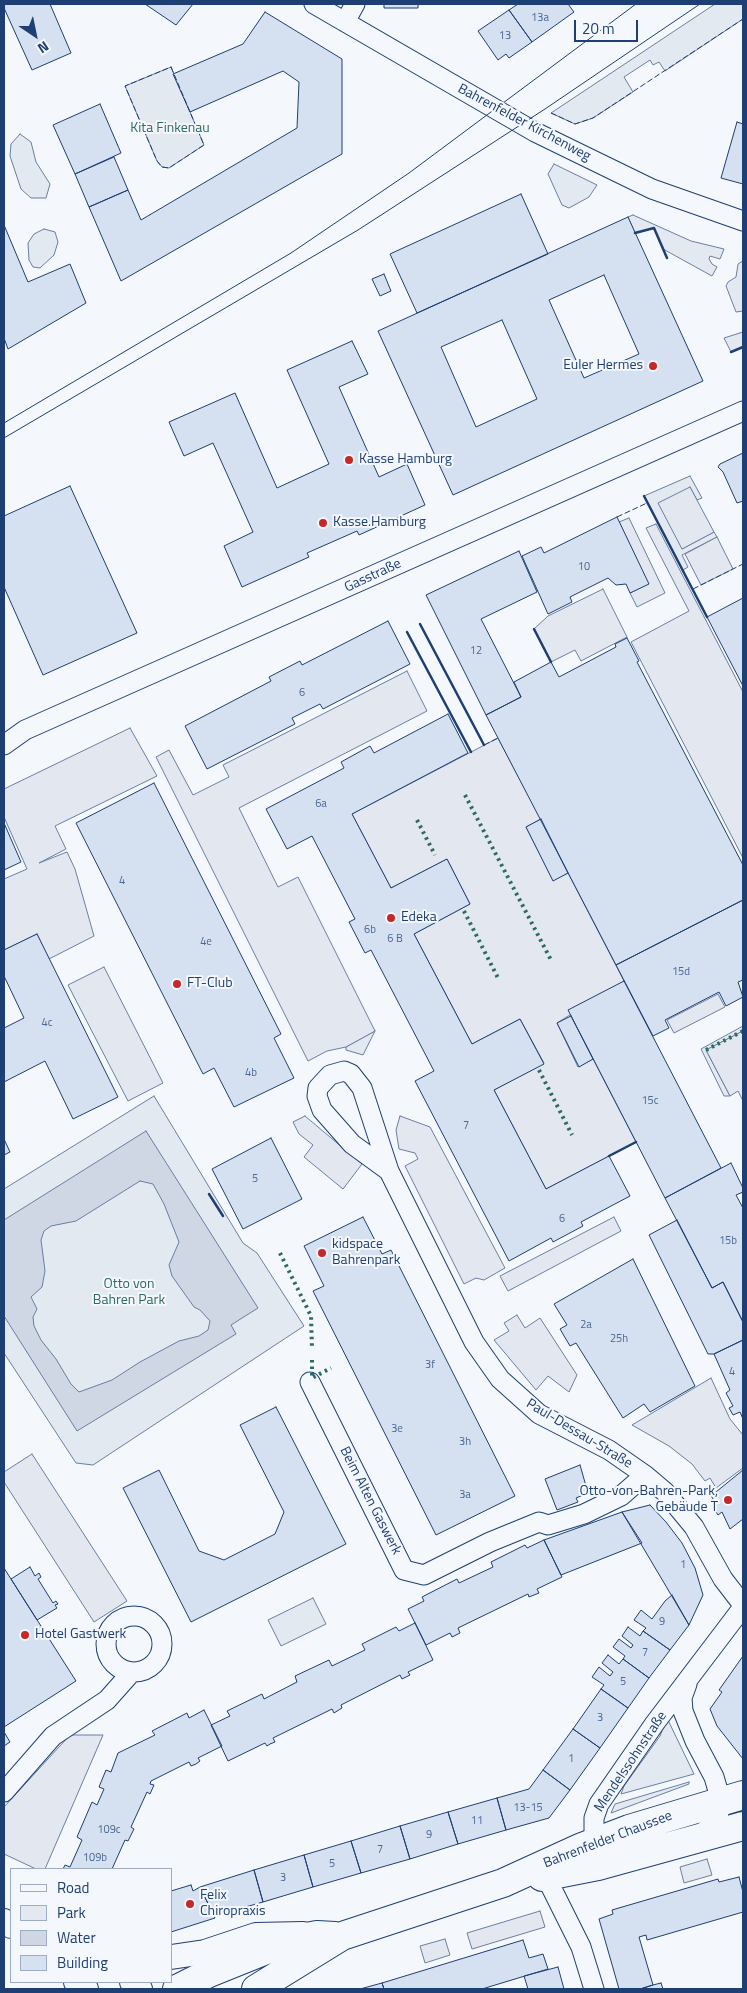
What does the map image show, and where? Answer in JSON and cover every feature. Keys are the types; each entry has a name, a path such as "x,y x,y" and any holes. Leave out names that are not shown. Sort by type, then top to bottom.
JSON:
{"main road":[{"name":"Bahrenfelder Chaussee","path":"503,1883 597,1841 653,1820 732,1798"},
{"name":"Bahrenfelder Chaussee","path":"177,1989 209,1973 292,1940 329,1935 503,1883 546,1876 631,1856 743,1826"},
{"name":"Bahrenfelder Chaussee","path":"256,1989 329,1935"}],"street":[{"name":"Bahrenfelder Kirchenweg","path":"314,4 536,132 652,189 743,221"},
{"path":"345,22 354,4"},
{"name":"Gasstraße","path":"4,745 25,730 743,411"},
{"name":"Paul-Dessau-Straße","path":"389,1172 352,1144 322,1110 317,1096 318,1088 330,1075 344,1071 357,1079 366,1096 389,1172 474,1342 500,1379 539,1414 609,1450 645,1475 684,1512 703,1542 723,1580 743,1606"},
{"name":"Beim Alten Gaswerk","path":"310,1382 404,1570 424,1575 490,1542 539,1522 548,1525 584,1514 621,1496 645,1475"},
{"name":"Mendelssohnstraße","path":"597,1841 594,1818 599,1804 654,1724 743,1606"},
{"path":"4,1792 53,1736 107,1700 131,1673"},
{"name":"Mendelssohnstraße","path":"688,1680 682,1698 683,1711 695,1741 714,1777 732,1798"},
{"path":"697,1838 732,1798"},
{"path":"597,1841 612,1853 631,1856"},
{"path":"546,1876 581,1947 594,1989"},
{"path":"172,1957 205,1952 256,1934 329,1935"}],"green space":[{"path":"715,4 743,4 743,19 665,71 659,62 653,65 650,60 624,77 633,92 593,118 575,124 551,113"},
{"name":"Kita Finkenau","path":"171,67 204,145 169,168 162,167 157,161 125,86"},
{"path":"20,134 31,142 36,162 50,184 46,198 31,198 21,189 10,156 11,144"},
{"path":"554,164 597,185 589,197 569,208 562,205 548,174"},
{"path":"633,215 691,241 724,249 720,259 710,256 709,259 712,264 717,267 712,276 663,249 654,228 635,233 628,217"},
{"path":"44,229 55,232 58,242 54,255 40,268 33,267 29,260 28,243 34,234"},
{"path":"743,261 743,311 736,312 726,286 728,282 736,277 738,264"},
{"path":"743,332 743,347 731,352 724,338"},
{"path":"690,476 702,498 697,500 690,487 682,549 714,532 717,537 682,555 688,567 683,570 644,496"},
{"path":"743,1026 743,1031 706,1050 730,1096 724,1096 701,1049"},
{"path":"375,1031 363,1055 346,1050 346,1047"},
{"name":"Otto von Bahren Park","path":"154,1096 243,1243 257,1253 304,1326 93,1465 76,1463 4,1353 4,1189"},
{"path":"313,1598 326,1624 281,1646 268,1620"},
{"path":"667,1718 694,1774 621,1794 624,1786 660,1736"},
{"path":"689,1782 689,1784 611,1813 615,1804"},
{"path":"707,1859 712,1875 684,1883 680,1867"}],"shaded area":[{"path":"690,487 714,532 682,549 658,503"},
{"path":"629,518 665,593 637,607 630,593 648,584 619,522"},
{"path":"656,524 743,692 743,858 631,642 689,611 646,528"},
{"path":"717,537 733,569 701,585 685,554"},
{"path":"603,589 627,637 581,661 575,650 551,662 534,629 548,616"},
{"path":"407,671 427,711 239,808 278,887 298,877 375,1031 346,1047 327,1051 308,1061 156,757 169,750 193,795 229,777 223,765"},
{"path":"130,728 157,776 55,826 66,849 39,863 67,852 75,869 94,936 49,959 37,934 4,950 4,879 27,869 4,817 4,789"},
{"path":"498,738 541,819 526,827 553,880 568,873 624,981 557,1023 578,1067 593,1059 636,1142 546,1189 494,1090 544,1063 520,1019 472,1044 414,934 470,904 447,859 391,888 352,814"},
{"path":"104,967 163,1083 128,1101 68,985"},
{"path":"718,994 725,1007 674,1033 667,1020"},
{"path":"743,1031 743,1101 738,1091 730,1096 706,1050"},
{"path":"305,1116 362,1164 343,1189 304,1157 313,1145 299,1134 293,1122"},
{"path":"400,1116 430,1127 505,1268 484,1280 476,1278 464,1284 405,1166 418,1159 415,1153 399,1149 396,1130"},
{"path":"614,1217 621,1231 508,1291 500,1276"},
{"path":"517,1315 525,1328 540,1318 577,1375 569,1392 548,1376 536,1390 494,1340 509,1331 504,1323"},
{"path":"711,1378 730,1419 743,1435 743,1468 716,1488 710,1478 705,1481 692,1464 669,1446 632,1425"},
{"path":"32,1454 127,1601 94,1622 4,1482 4,1472"},
{"path":"70,1735 103,1735 45,1868 34,1868 4,1854 4,1807"},
{"path":"540,1911 545,1927 472,1949 467,1933"},
{"path":"445,1939 450,1955 425,1963 420,1946"}],"water":[{"path":"146,1131 258,1308 231,1325 236,1334 77,1431 4,1316 4,1220","holes":["140,1181 153,1184 164,1204 179,1242 169,1265 172,1276 194,1307 200,1310 210,1321 208,1330 199,1336 179,1341 112,1380 79,1392 71,1384 56,1359 41,1340 34,1326 33,1317 37,1309 31,1297 42,1287 45,1271 41,1240 44,1231 51,1226 76,1221"]}],"building":[{"path":"4,4 50,4 71,53 32,70 4,8"},
{"path":"145,4 193,4 176,25"},
{"path":"384,4 418,4 418,8 384,8"},
{"path":"518,4 568,4 574,12 532,42 509,10"},
{"path":"509,10 532,42 509,58 506,54 498,60 478,31"},
{"path":"265,12 342,59 342,154 121,281 89,207 128,190 141,220 297,128 299,82 283,71 190,112 173,74 243,44"},
{"path":"100,104 121,153 75,174 53,125"},
{"path":"737,122 743,124 743,184 721,178"},
{"path":"114,157 128,190 89,207 75,174"},
{"path":"521,194 548,254 417,313 390,254"},
{"name":"Euler Hermes","path":"628,217 703,381 453,495 378,331","holes":["604,275 639,354 584,378 549,300","502,320 537,399 476,427 441,347"]},
{"path":"4,225 28,282 70,264 86,303 8,349 4,338"},
{"path":"384,274 391,291 380,296 372,279"},
{"name":"Kasse Hamburg","path":"352,341 368,374 339,387 379,477 407,464 425,505 359,535 357,531 307,553 309,557 242,587 224,546 253,532 213,443 184,456 169,422 235,393 277,488 329,464 287,370"},
{"path":"743,453 743,501 737,503 723,472 718,467 720,464"},
{"path":"70,486 137,633 43,675 4,587 4,516"},
{"path":"617,517 649,584 630,593 626,584 616,585 608,578 570,597 572,602 548,614 522,556 541,547 544,553"},
{"path":"519,551 537,592 481,619 521,697 486,715 426,595"},
{"path":"743,598 743,686 707,617"},
{"path":"388,621 410,664 323,709 320,704 292,718 295,724 207,769 185,726 271,681 269,677 300,661 302,665"},
{"path":"627,638 639,661 637,662 743,865 743,900 616,965 486,715 521,697 514,682 551,662 559,677 616,647 615,644"},
{"path":"448,714 468,753 352,814 391,888 447,859 470,904 414,934 472,1044 520,1019 544,1064 494,1090 546,1189 609,1156 630,1196 581,1222 583,1226 553,1242 551,1238 509,1261 415,1081 434,1071 371,950 365,953 349,922 355,919 312,836 287,849 266,809 344,768 341,762 370,746 374,753"},
{"path":"154,783 281,1034 274,1038 294,1078 234,1107 214,1068 203,1074 76,823"},
{"path":"541,819 568,873 553,881 526,827"},
{"path":"4,823 21,862 4,870"},
{"path":"743,900 743,980 738,982 743,997 726,1006 719,992 665,1020 669,1028 653,1036 616,965"},
{"path":"37,934 118,1097 73,1119 45,1061 4,1082 4,1028 24,1018 4,976 4,950"},
{"path":"624,981 721,1168 665,1198 568,1010"},
{"path":"571,1016 593,1059 579,1067 557,1023"},
{"path":"271,1138 302,1199 243,1229 212,1169"},
{"path":"4,1139 10,1152 4,1155"},
{"path":"731,1163 743,1188 743,1192 736,1195 743,1208 743,1322 723,1282 712,1288 665,1198"},
{"path":"363,1217 382,1254 391,1250 515,1496 436,1535 313,1291 324,1286 304,1246"},
{"path":"677,1220 712,1288 723,1282 743,1322 743,1340 714,1354 708,1354 649,1235"},
{"path":"633,1259 695,1386 650,1412 644,1404 623,1418 576,1343 570,1346 560,1329 567,1325 554,1304"},
{"path":"743,1340 743,1419 740,1412 733,1415 729,1408 733,1406 726,1393 730,1390 714,1354"},
{"path":"276,1407 346,1544 191,1622 123,1488 159,1470 199,1551 224,1560 275,1534 284,1512 240,1425"},
{"path":"580,1465 588,1493 576,1498 578,1502 557,1510 545,1479"},
{"name":"Otto-von-Bahren-Park, Gebäude T","path":"743,1470 743,1519 730,1529 722,1512 718,1515 713,1507 716,1503 711,1496"},
{"path":"650,1505 682,1543 695,1568 703,1595 689,1625 622,1512"},
{"path":"622,1512 642,1543 561,1575 544,1540"},
{"path":"544,1540 562,1577 537,1589 539,1593 529,1597 528,1594 458,1628 460,1633 452,1637 450,1633 426,1645 408,1609 424,1601 422,1597 457,1579 459,1583 493,1567 491,1562 525,1545 527,1548"},
{"path":"30,1567 35,1576 39,1573 41,1577 38,1579 53,1603 56,1601 58,1604 55,1605 57,1608 37,1620 11,1579"},
{"name":"Hotel Gastwerk","path":"4,1568 76,1681 4,1727"},
{"path":"672,1595 689,1625 670,1650 643,1631 646,1628 634,1620 641,1610 652,1619 665,1601"},
{"path":"415,1623 433,1660 408,1672 410,1675 402,1679 400,1675 341,1705 342,1708 334,1713 332,1709 273,1738 275,1742 267,1746 265,1743 228,1761 211,1725 230,1716 227,1711 262,1694 264,1699 297,1682 295,1676 329,1660 332,1666 365,1650 362,1644 396,1627 399,1631"},
{"path":"628,1627 640,1636 643,1631 670,1650 649,1678 623,1659 625,1656 613,1647 619,1639 631,1648 633,1645 622,1636"},
{"path":"608,1655 619,1664 623,1659 649,1678 628,1708 601,1689 604,1685 592,1677 599,1667 610,1676 613,1672 602,1663"},
{"path":"743,1656 743,1759 717,1726 710,1709 722,1692 719,1690"},
{"path":"601,1689 628,1708 600,1748 573,1729"},
{"path":"204,1710 222,1746 198,1758 200,1761 196,1764 191,1766 189,1762 151,1781 150,1784 154,1785 150,1794 147,1792 131,1827 134,1829 128,1841 125,1840 112,1868 64,1868 65,1865 70,1867 82,1840 77,1837 92,1802 97,1805 104,1789 99,1787 106,1770 111,1772 118,1753 155,1735 152,1731 187,1713 189,1718"},
{"path":"573,1729 600,1748 570,1790 543,1770"},
{"path":"4,1732 10,1742 4,1746"},
{"path":"543,1770 570,1790 549,1818 506,1830 497,1798 529,1789"},
{"path":"497,1798 506,1830 458,1844 448,1812"},
{"path":"448,1812 458,1844 410,1859 400,1826"},
{"path":"400,1826 410,1859 361,1873 351,1841"},
{"path":"351,1841 361,1873 313,1887 304,1855"},
{"path":"304,1855 313,1887 263,1902 254,1870"},
{"path":"254,1870 263,1902 214,1916 200,1887"},
{"path":"739,1877 743,1892 743,1912 647,1940 646,1935 639,1937 653,1985 640,1989 619,1989 599,1919 613,1914 612,1910 718,1879 719,1882"},
{"name":"Felix Chiropraxis","path":"191,1885 193,1891 200,1887 215,1918 172,1932 172,1891"},
{"path":"523,1940 529,1958 543,1954 548,1969 482,1989 384,1989 382,1983"},
{"path":"558,1967 564,1989 528,1989 524,1976"},
{"path":"382,1983 384,1989 360,1989"},
{"path":"661,1983 663,1989 640,1989 653,1985"}],"tram line":[{"path":"4,423 291,253 409,173 636,4"},
{"path":"4,438 358,230 545,109 700,4"}],"hedge":[{"path":"465,795 551,960"},
{"path":"417,820 435,855"},
{"path":"464,911 499,980"},
{"path":"706,1050 743,1031"},
{"path":"539,1070 572,1135"},
{"path":"280,1253 311,1316 312,1349"},
{"path":"312,1360 312,1378 331,1368"}],"fence":[{"path":"551,113 575,124 593,118 743,19"},
{"path":"171,67 204,145 169,168 162,167 157,161 125,86 171,67"},
{"path":"617,517 647,503"},
{"path":"693,589 743,564"},
{"path":"484,745 498,738"}],"wall":[{"path":"635,233 654,228 667,258"},
{"path":"731,352 743,347"},
{"path":"644,496 707,617"},
{"path":"420,624 484,745"},
{"path":"534,629 551,662"},
{"path":"407,632 471,752"},
{"path":"609,1156 636,1142"},
{"path":"209,1194 223,1216"}],"place":[{"name":"Euler Hermes","path":"653,366"},
{"name":"Kasse Hamburg","path":"349,460"},
{"name":"Kasse.Hamburg","path":"323,523"},
{"name":"Edeka","path":"391,918"},
{"name":"FT-Club","path":"177,984"},
{"name":"kidspace Bahrenpark","path":"322,1253"},
{"name":"Otto-von-Bahren-Park, Gebäude T","path":"728,1500"},
{"name":"Hotel Gastwerk","path":"25,1635"},
{"name":"Felix Chiropraxis","path":"190,1904"}]}
